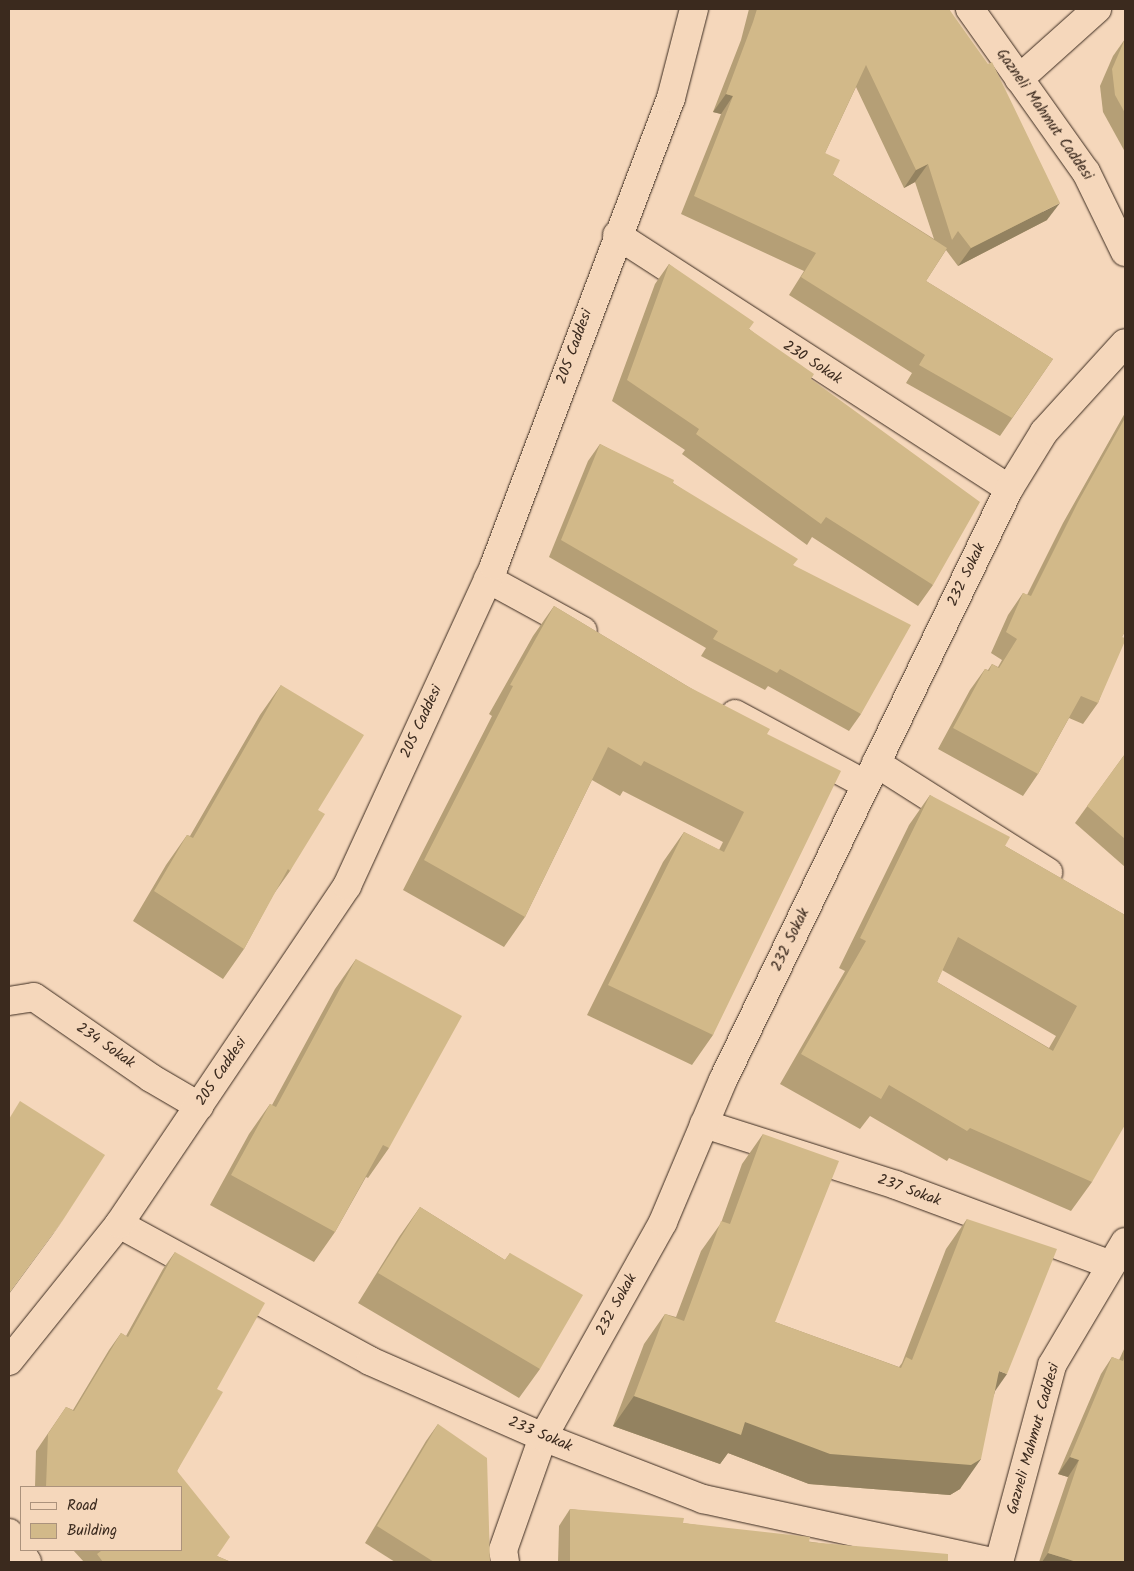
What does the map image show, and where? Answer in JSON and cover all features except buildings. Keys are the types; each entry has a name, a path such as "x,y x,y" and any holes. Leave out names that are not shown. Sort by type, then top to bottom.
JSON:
{"street":[{"name":"205 Caddesi","path":"9,1361 118,1224 348,886 488,579 617,235 671,98 694,9"},
{"name":"Gazneli Mahmut Caddesi","path":"970,9 1086,172 1125,252"},
{"path":"1020,79 1097,9"},
{"name":"230 Sokak","path":"617,235 1009,489"},
{"name":"232 Sokak","path":"505,1562 503,1550 543,1437 663,1222 704,1124 870,774 1009,489 1044,432 1125,343"},
{"path":"488,579 607,645"},
{"path":"710,701 870,774 1070,886"},
{"name":"234 Sokak","path":"9,1001 34,997 151,1078 199,1106"},
{"name":"237 Sokak","path":"704,1124 896,1185 1111,1265"},
{"name":"233 Sokak","path":"118,1224 370,1361 543,1437 703,1499 993,1562"},
{"name":"Gazneli Mahmut Caddesi","path":"999,1562 1052,1365 1125,1242"},
{"path":"9,1534 27,1562"}]}
